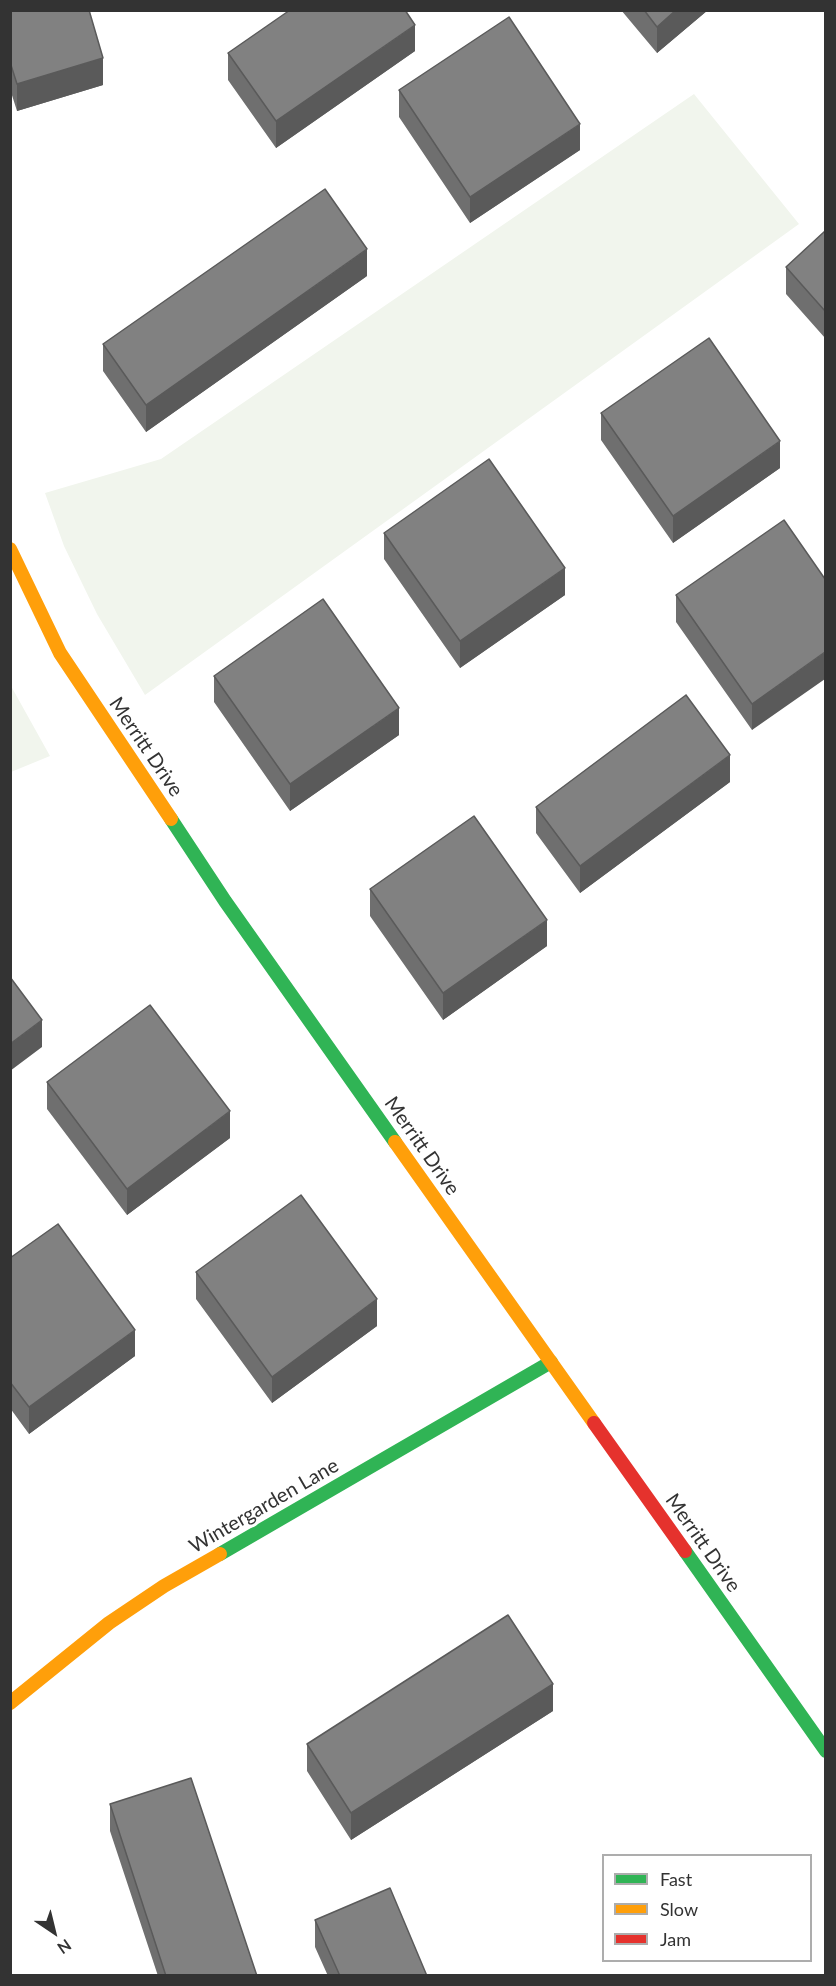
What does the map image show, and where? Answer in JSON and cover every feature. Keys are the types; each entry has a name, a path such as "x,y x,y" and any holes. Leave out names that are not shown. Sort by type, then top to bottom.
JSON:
{"street":[{"name":"Merritt Drive","path":"10,549 60,653 225,901 825,1751"},
{"name":"Wintergarden Lane","path":"10,1703 109,1623 164,1586 551,1362"}],"shaded area":[{"path":"694,94 799,224 145,695 97,614 64,546 45,493 161,459"},
{"path":"11,686 50,756 10,772"}],"building":[{"path":"10,10 89,10 103,58 17,84 10,62"},
{"path":"290,10 405,10 415,25 276,121 228,53"},
{"path":"644,10 676,10 657,27"},
{"path":"509,17 580,124 470,197 399,90"},
{"path":"325,189 367,249 146,405 103,344"},
{"path":"825,231 825,311 786,267"},
{"path":"709,338 780,441 673,516 601,413"},
{"path":"489,459 565,568 460,641 384,533"},
{"path":"784,520 825,579 825,652 752,704 676,595"},
{"path":"323,599 399,708 290,784 214,676"},
{"path":"686,695 730,755 580,866 536,807"},
{"path":"474,816 547,920 443,993 370,889"},
{"path":"10,977 42,1020 10,1044"},
{"path":"150,1005 230,1111 127,1189 47,1082"},
{"path":"301,1195 377,1299 272,1377 196,1272"},
{"path":"58,1224 135,1330 29,1407 10,1382 10,1258"},
{"path":"508,1615 553,1684 351,1813 307,1744"},
{"path":"191,1778 257,1976 166,1976 110,1804"},
{"path":"390,1888 427,1976 340,1976 315,1920"}],"traffic: fast":[{"path":"171,819 225,901 395,1142"},
{"path":"220,1554 551,1362"},
{"path":"685,1551 826,1751"}],"traffic: slow":[{"path":"10,549 60,653 171,819"},
{"path":"395,1142 594,1423"},
{"path":"10,1703 109,1623 164,1586 220,1554"}],"traffic: jam":[{"path":"594,1423 685,1551"}]}
